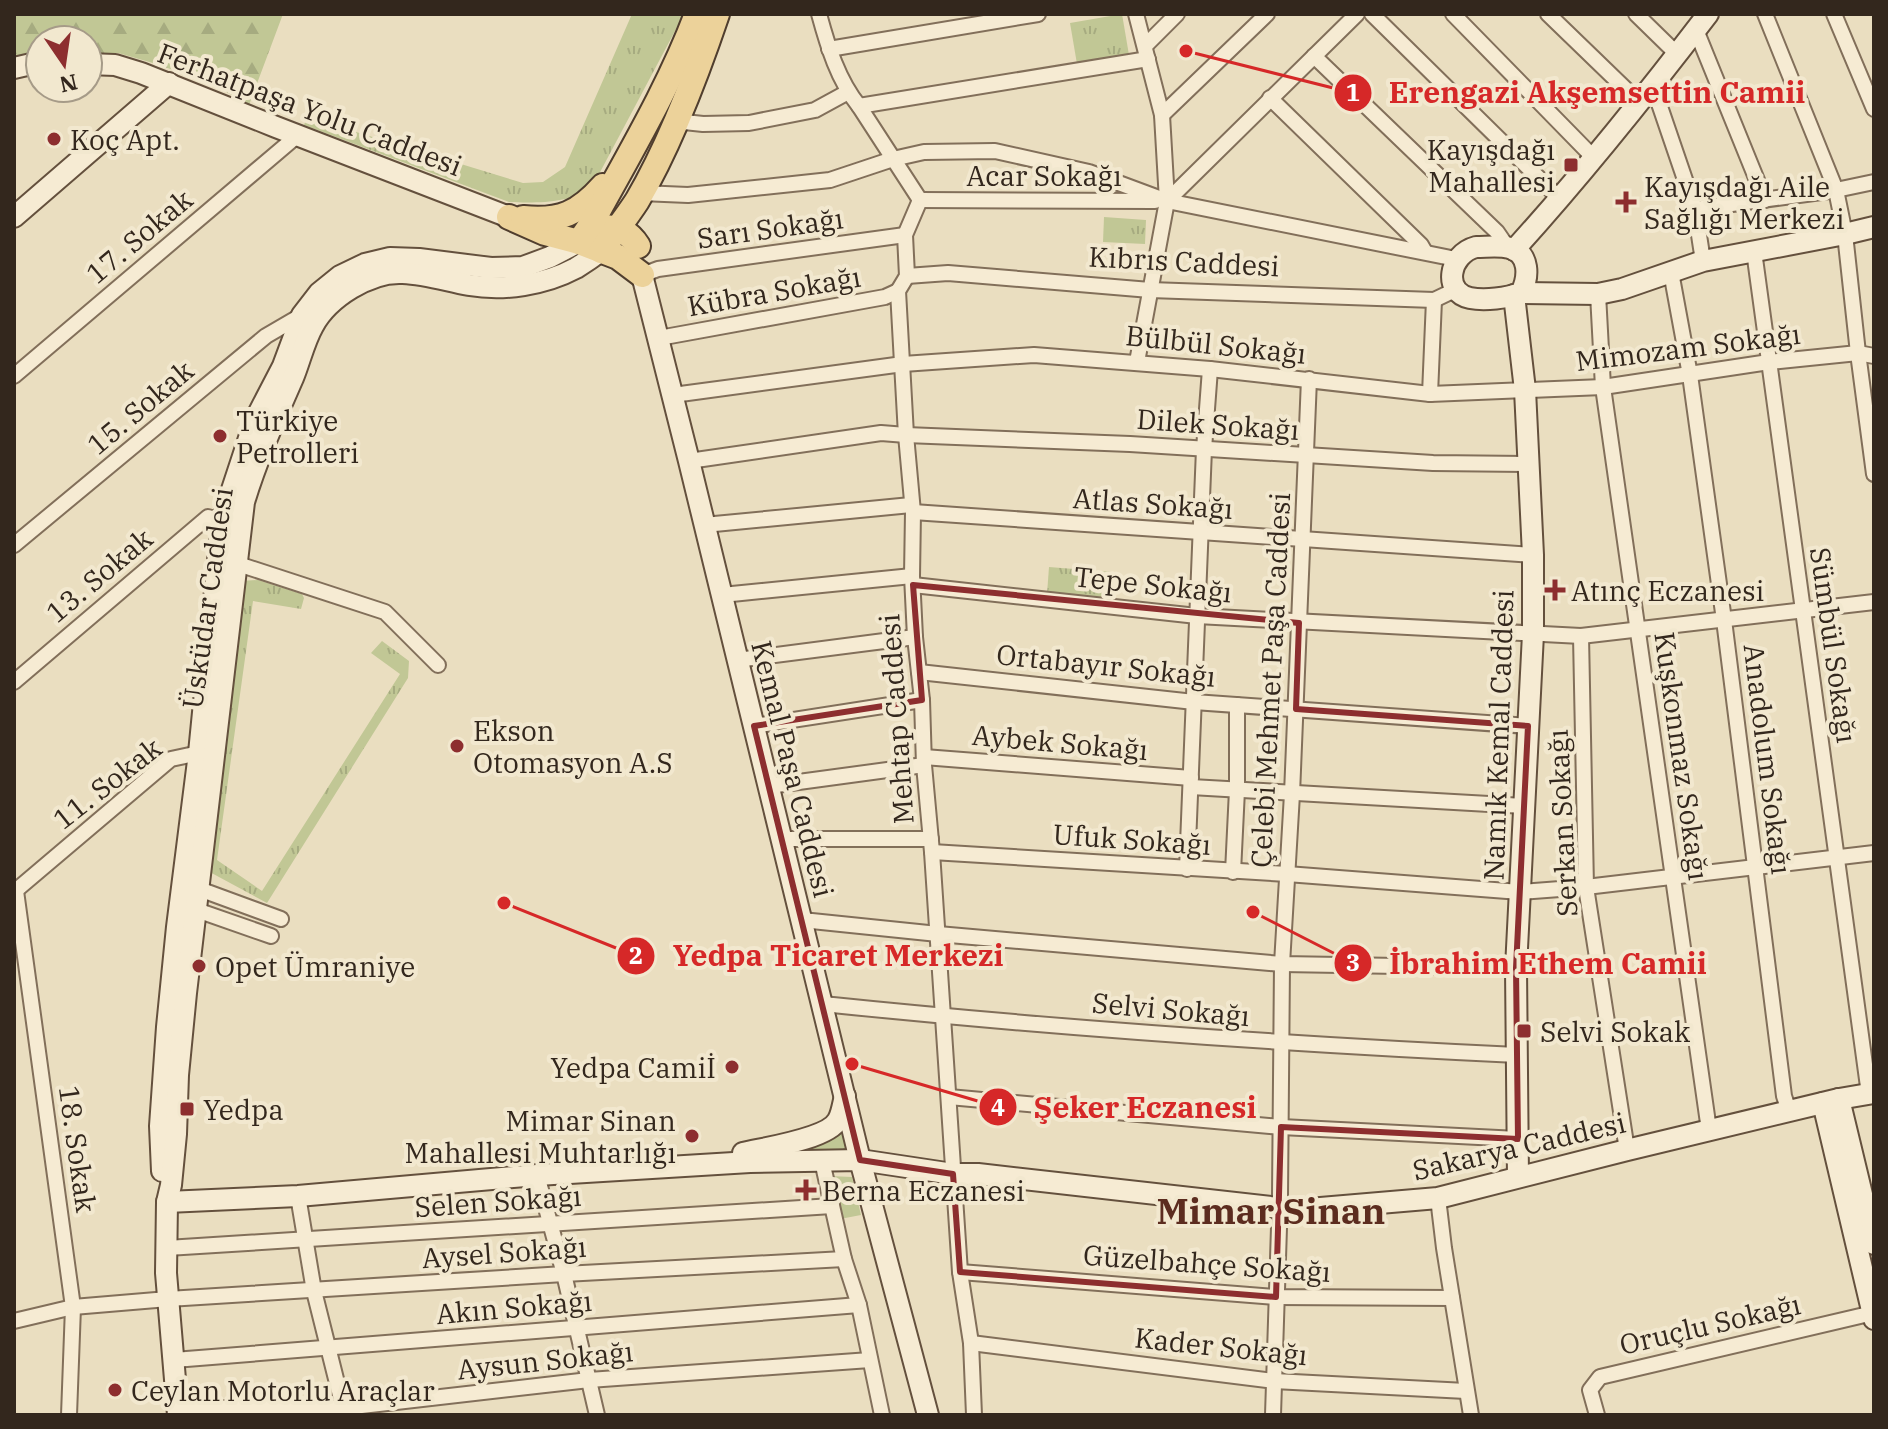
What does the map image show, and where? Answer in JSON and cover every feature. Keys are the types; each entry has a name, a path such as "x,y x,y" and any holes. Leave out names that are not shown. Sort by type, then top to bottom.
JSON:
{"main road":[{"path":"590,240 623,164 684,48 697,14"},
{"path":"590,240 618,228 652,173 703,55 717,14"},
{"path":"549,236 591,200 623,164"},
{"path":"639,196 638,246 642,275"},
{"path":"509,217 549,236 590,240 642,275"},
{"path":"618,228 632,237 638,246"}],"street":[{"path":"819,14 829,49 848,92 920,200 905,235 907,276 898,291"},
{"path":"829,49 1038,14"},
{"path":"1136,14 1162,115 1167,201 1137,362"},
{"path":"859,106 1146,53 1177,14"},
{"path":"1162,115 1267,14"},
{"path":"1167,201 1357,14"},
{"path":"1372,14 1560,199"},
{"path":"1453,14 1594,158"},
{"path":"1548,14 1640,103"},
{"path":"1636,14 1678,55"},
{"path":"1765,14 1836,190 1845,234 1858,353 1871,429 1874,474"},
{"path":"1834,14 1874,109"},
{"path":"1516,254 1702,22"},
{"path":"1702,22 1765,200"},
{"path":"1314,56 1546,282 1591,294"},
{"name":"Ferhatpaşa Yolu Caddesi","path":"104,65 115,65 169,83 509,217"},
{"path":"14,217 169,83"},
{"path":"1653,86 1695,209 1703,261"},
{"path":"675,121 749,123 815,110 848,92"},
{"path":"1270,98 1425,252"},
{"name":"17. Sokak","path":"14,376 298,135"},
{"path":"639,196 688,195 830,180 924,152 995,151 1089,172 1167,201 1456,259"},
{"path":"1695,209 1874,182"},
{"name":"Acar Sokağı","path":"920,200 1167,201"},
{"path":"1516,254 1476,247 1468,249 1456,259 1452,275 1457,289 1470,298 1518,294 1591,294 1622,289 1703,261 1874,227"},
{"name":"Sarı Sokağı","path":"642,275 658,269 905,235"},
{"name":"Üsküdar Caddesi","path":"178,1412 168,1299 167,1202 171,1185 181,1047 188,907 217,651 222,520 255,420 283,366 302,315 319,293 340,276 365,264 390,258 491,268 523,267 549,236"},
{"name":"Üsküdar Caddesi","path":"191,885 199,753 217,651 238,564 244,502 265,439 313,325 332,303 352,288 375,277 399,273 470,285 524,285 576,268 590,240"},
{"name":"Sümbül Sokağı","path":"1754,251 1871,1093"},
{"path":"1516,254 1527,278 1518,294"},
{"name":"Anadolum Sokağı","path":"1671,272 1690,375 1784,1096 1789,1111"},
{"name":"Kıbrıs Caddesi","path":"907,276 948,273 1150,290 1434,300 1457,289"},
{"name":"Kemal Paşa Caddesi","path":"642,275 860,1160 928,1415"},
{"name":"Kübra Sokağı","path":"659,338 885,297 898,291"},
{"name":"Mehtap Caddesi","path":"898,291 912,509 915,637 922,700 960,1272 971,1343 974,1415"},
{"name":"Namık Kemal Caddesi","path":"1518,294 1533,555 1533,634 1516,968 1518,1177"},
{"name":"Kuşkonmaz Sokağı","path":"1591,294 1709,1130"},
{"path":"1430,394 1434,300"},
{"name":"15. Sokak","path":"14,545 266,336 302,315"},
{"name":"Mimozam Sokağı","path":"1525,390 1603,387 1769,362 1858,353 1874,356"},
{"name":"Bülbül Sokağı","path":"673,395 903,364 1034,355 1210,369 1430,394 1525,390"},
{"path":"1187,869 1210,369"},
{"name":"Çelebi Mehmet Paşa Caddesi","path":"1273,1415 1280,1207 1282,964 1309,379"},
{"name":"Dilek Sokağı","path":"689,461 881,433 1433,463 1528,464"},
{"name":"Atlas Sokağı","path":"704,525 912,509 1201,533 1533,555"},
{"name":"13. Sokak","path":"14,682 208,517 222,520"},
{"path":"222,520 242,529"},
{"path":"238,564 385,612 438,665"},
{"name":"Tepe Sokağı","path":"722,595 913,580 1197,616 1581,636 1874,602"},
{"name":"Serkan Sokağı","path":"1581,636 1586,887 1627,1150"},
{"path":"737,660 915,637"},
{"name":"Ortabayır Sokağı","path":"919,672 1194,702 1528,726"},
{"path":"754,726 922,700"},
{"path":"1233,872 1237,705"},
{"name":"11. Sokak","path":"15,892 171,759 199,753"},
{"name":"Aybek Sokağı","path":"769,786 924,761 1191,783 1237,790 1524,806"},
{"name":"Ufuk Sokağı","path":"782,839 932,846 1187,869 1520,892 1874,853"},
{"path":"191,885 281,919"},
{"name":"18. Sokak","path":"15,892 73,1307 69,1415"},
{"path":"188,907 271,936"},
{"path":"802,920 1282,964 1516,968"},
{"name":"Selvi Sokağı","path":"823,1004 943,1017 1283,1044 1517,1055"},
{"name":"Sakarya Caddesi","path":"167,1202 298,1196 696,1165 860,1160 953,1174 978,1174 1297,1210 1438,1198 1871,1093"},
{"path":"696,1165 783,1145 831,1128 838,1121 845,1096"},
{"path":"949,1097 1281,1127 1518,1139"},
{"path":"1831,1101 1874,1244"},
{"path":"1831,1101 1874,1315"},
{"path":"822,1161 844,1259 859,1305 882,1415"},
{"path":"537,1175 597,1415"},
{"path":"298,1196 314,1291 344,1412"},
{"path":"1438,1198 1471,1415"},
{"name":"Selen Sokağı","path":"167,1248 832,1206"},
{"name":"Aysel Sokağı","path":"14,1321 73,1307 168,1299 844,1259"},
{"name":"Güzelbahçe Sokağı","path":"960,1272 1276,1297 1452,1298"},
{"name":"Akın Sokağı","path":"174,1360 859,1305"},
{"name":"Oruçlu Sokağı","path":"1597,1415 1590,1390 1600,1377 1874,1315"},
{"name":"Kader Sokağı","path":"971,1343 1274,1381 1466,1391"},
{"name":"Aysun Sokağı","path":"178,1412 344,1412 589,1380 870,1360"}],"highlighted area":[{"path":"913,585 1299,623 1296,709 1528,726 1516,968 1518,1139 1281,1127 1276,1297 960,1272 953,1174 860,1160 754,726 922,700"}],"green space":[{"path":"14,14 283,14 249,105 211,83 118,53 104,53 104,24 24,24 24,58 14,60"},
{"path":"632,14 684,14 594,183 574,197 509,202 304,125 307,117 523,183 543,182 565,167"},
{"path":"1122,14 1129,55 1077,64 1070,23"},
{"path":"1104,217 1146,220 1145,244 1103,242"},
{"path":"1049,567 1112,572 1109,599 1047,594"},
{"path":"258,580 302,594 304,598 301,609 253,601 217,860 262,891 400,674 371,653 382,641 409,661 408,678 267,903 206,870 241,581"},
{"path":"848,1131 847,1153 762,1151"},
{"path":"830,1176 852,1177 861,1215 840,1219"}],"place":[{"name":"Erengazi Akşemsettin Camii","path":"1186,51"},
{"name":"Koç Apt.","path":"54,139"},
{"name":"Kayışdağı Mahallesi","path":"1571,165"},
{"name":"Kayışdağı Aile Sağlığı Merkezi","path":"1626,202"},
{"name":"Türkiye Petrolleri","path":"220,436"},
{"name":"Atınç Eczanesi","path":"1555,590"},
{"name":"Ekson Otomasyon A.S","path":"457,746"},
{"name":"Yedpa Ticaret Merkezi","path":"504,903"},
{"name":"İbrahim Ethem Camii","path":"1253,912"},
{"name":"Opet Ümraniye","path":"199,966"},
{"name":"Selvi Sokak","path":"1524,1031"},
{"name":"Şeker Eczanesi","path":"852,1064"},
{"name":"Yedpa Camiİ","path":"732,1067"},
{"name":"Yedpa","path":"187,1109"},
{"name":"Mimar Sinan Mahallesi Muhtarlığı","path":"692,1136"},
{"name":"Berna Eczanesi","path":"806,1190"},
{"name":"Ceylan Motorlu Araçlar","path":"115,1390"}],"district":[{"name":"Mimar Sinan","path":"1271,1210"}]}
